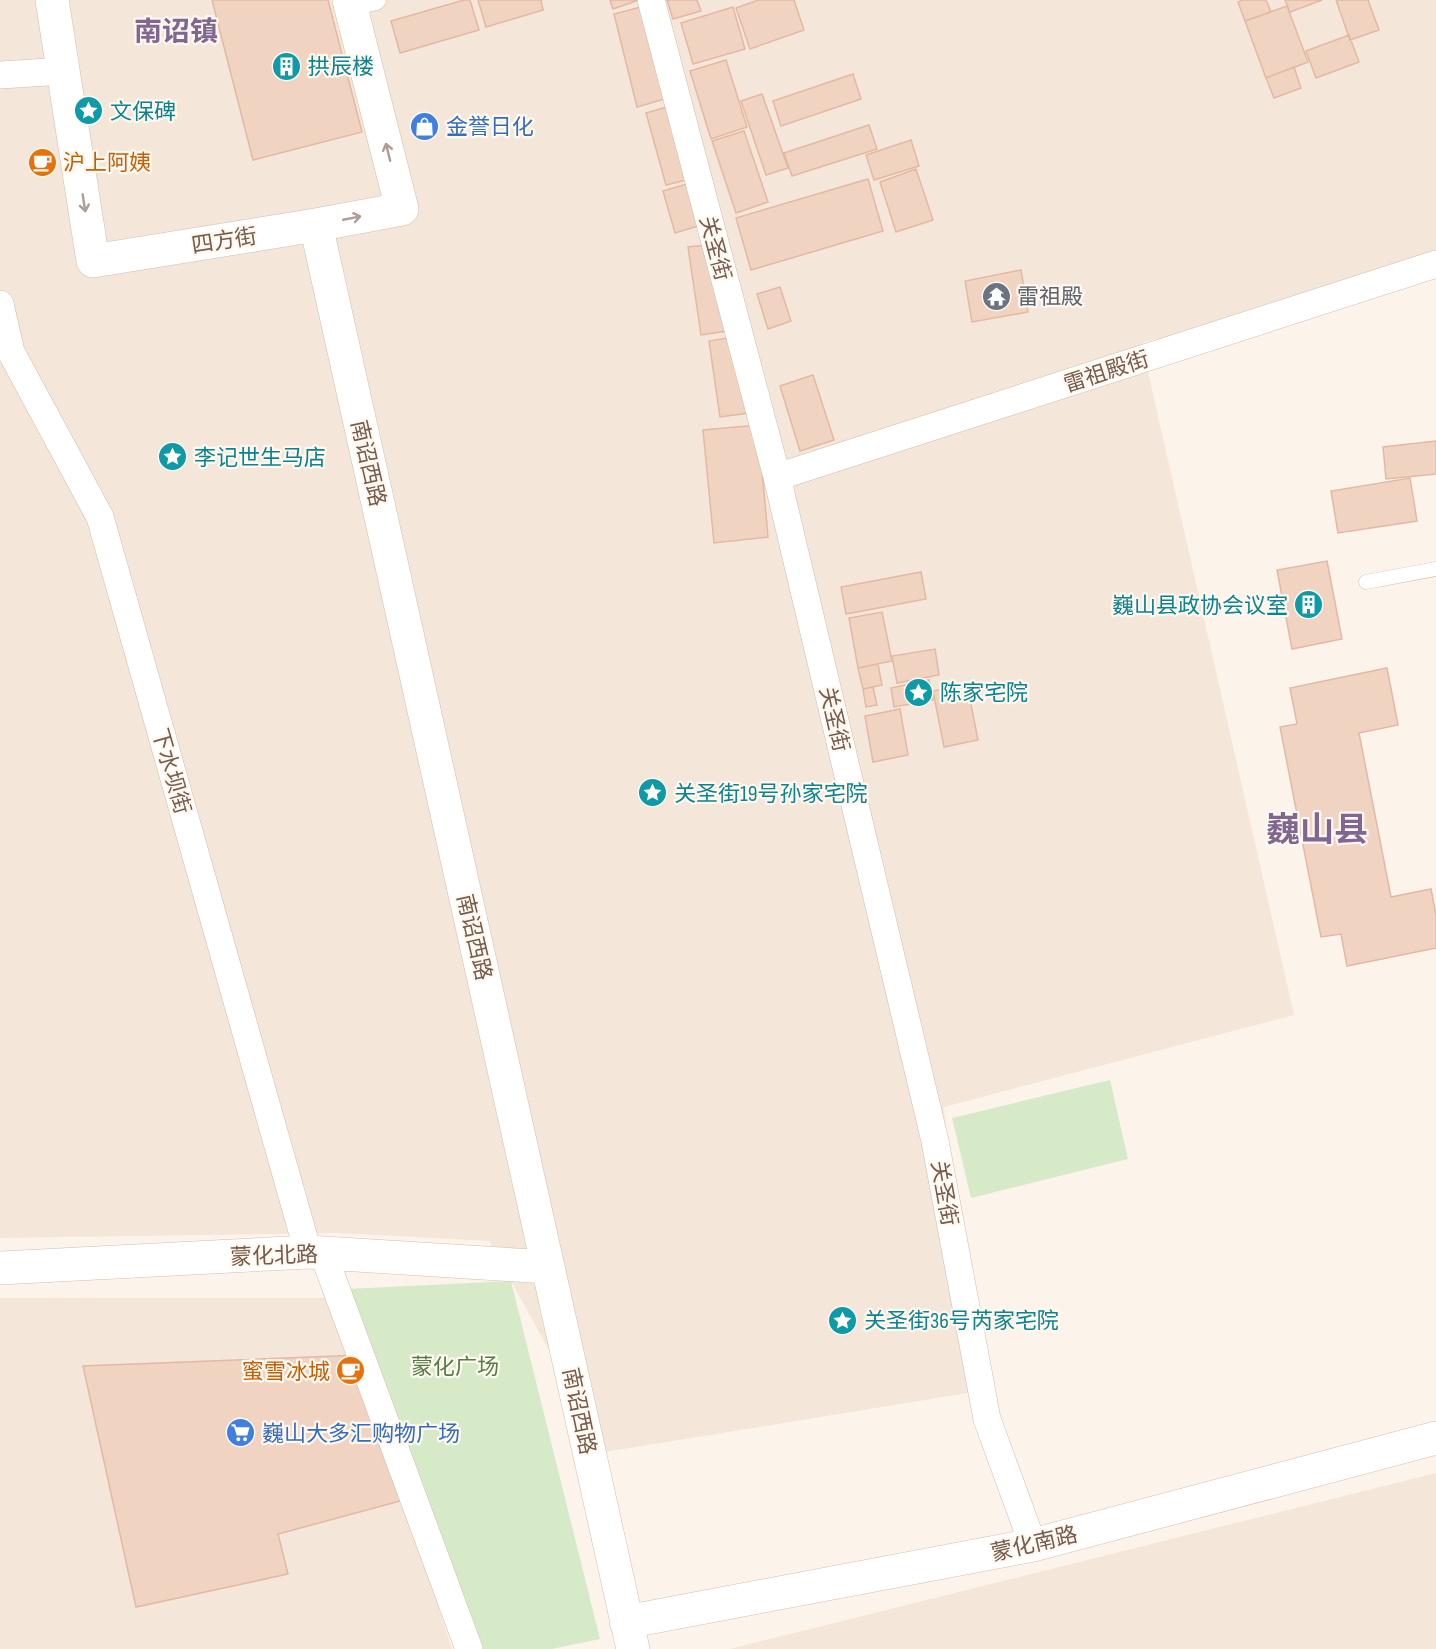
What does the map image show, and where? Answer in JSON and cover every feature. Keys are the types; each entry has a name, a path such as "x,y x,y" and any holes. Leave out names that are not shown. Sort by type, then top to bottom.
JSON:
{"main road":[{"name":"四方街","path":"52,0 93,261 402,209 358,2"},
{"name":"南诏西路","path":"316,225 630,1635"},
{"name":"蒙化北路","path":"0,1268 316,1253 548,1267"},
{"name":"蒙化南路","path":"630,1635 1033,1545 1436,1438"}],"street":[{"name":"关圣街","path":"651,0 777,477 935,1141 987,1419 1033,1545"},
{"path":"0,75 64,71"},
{"name":"雷祖殿街","path":"777,477 1436,264"},
{"name":"下水坝街","path":"0,304 11,352 100,517 316,1253 469,1649"}],"lane":[{"path":"1366,582 1436,569"}],"shaded area":[{"path":"0,0 1436,0 1436,266 1258,319 1143,342 1294,1015 944,1107 968,1393 605,1452 489,1241 338,1233 0,1238"},
{"path":"0,1298 343,1298 361,1355 136,1607 287,1574 278,1534 404,1500 452,1649 0,1649"},
{"path":"1436,1473 1436,1649 730,1649"}],"green space":[{"path":"1110,1080 1128,1159 971,1198 952,1118"},
{"name":"蒙化广场","path":"511,1281 600,1639 552,1649 478,1649 347,1289"}],"building":[{"name":"拱辰楼","path":"212,0 328,0 362,132 253,160"},
{"path":"470,0 479,30 400,53 391,21"},
{"path":"478,0 541,0 543,10 486,27"},
{"path":"610,0 639,0 613,9"},
{"path":"667,0 697,0 701,11 673,19"},
{"path":"758,0 794,0 804,30 750,49 736,8"},
{"path":"1266,0 1271,12 1245,21 1238,2"},
{"path":"1285,0 1322,0 1290,12"},
{"path":"1336,0 1368,0 1379,30 1350,40"},
{"path":"645,6 668,98 637,107 614,14"},
{"path":"1287,6 1308,62 1266,78 1245,21"},
{"path":"733,7 745,49 693,64 681,23"},
{"path":"1349,35 1359,62 1316,78 1306,51"},
{"path":"726,60 747,127 711,139 690,71"},
{"path":"1294,67 1301,88 1274,98 1266,78"},
{"path":"853,74 861,99 781,126 773,101"},
{"path":"762,94 788,168 766,175 741,101"},
{"path":"674,105 694,178 666,185 646,113"},
{"path":"869,125 877,149 792,176 784,153"},
{"path":"744,131 768,202 736,213 712,141"},
{"path":"911,140 919,166 874,180 866,155"},
{"path":"916,169 933,220 896,232 880,182"},
{"path":"868,179 883,231 751,270 736,218"},
{"path":"687,184 698,226 675,233 663,191"},
{"path":"714,244 727,331 701,335 688,247"},
{"name":"雷祖殿","path":"1021,270 1028,312 972,322 965,281"},
{"path":"780,287 791,321 768,329 757,294"},
{"path":"738,336 749,413 720,417 709,341"},
{"path":"813,375 834,440 800,451 780,386"},
{"path":"758,425 768,537 714,543 703,430"},
{"path":"1436,441 1436,474 1386,479 1383,447"},
{"path":"1410,478 1417,521 1338,533 1331,491"},
{"name":"巍山县政协会议室","path":"1327,561 1342,639 1292,649 1277,570"},
{"path":"921,572 926,599 846,614 841,587"},
{"path":"882,612 892,661 858,668 849,618"},
{"path":"935,649 939,675 897,683 892,656"},
{"path":"878,664 882,685 863,689 858,668"},
{"path":"1387,668 1398,725 1359,733 1391,897 1431,889 1436,915 1436,948 1347,966 1341,934 1321,937 1280,727 1297,724 1290,688"},
{"path":"929,680 933,700 894,707 891,688"},
{"path":"967,684 978,740 944,747 933,691"},
{"path":"873,687 877,705 866,707 863,689"},
{"path":"900,709 908,755 873,762 865,716"},
{"name":"巍山大多汇购物广场","path":"361,1355 404,1500 278,1534 288,1574 136,1607 83,1366"}],"place":[{"name":"拱辰楼","path":"287,66"},
{"name":"文保碑","path":"89,111"},
{"name":"金誉日化","path":"425,126"},
{"name":"沪上阿姨","path":"42,162"},
{"name":"雷祖殿","path":"996,296"},
{"name":"李记世生马店","path":"173,457"},
{"name":"巍山县政协会议室","path":"1309,605"},
{"name":"陈家宅院","path":"919,692"},
{"name":"关圣街19号孙家宅院","path":"653,793"},
{"name":"关圣街36号芮家宅院","path":"843,1320"},
{"name":"蜜雪冰城","path":"351,1371"},
{"name":"巍山大多汇购物广场","path":"241,1433"}],"district":[{"name":"南诏镇","path":"176,31"},
{"name":"巍山县","path":"1317,829"}]}
